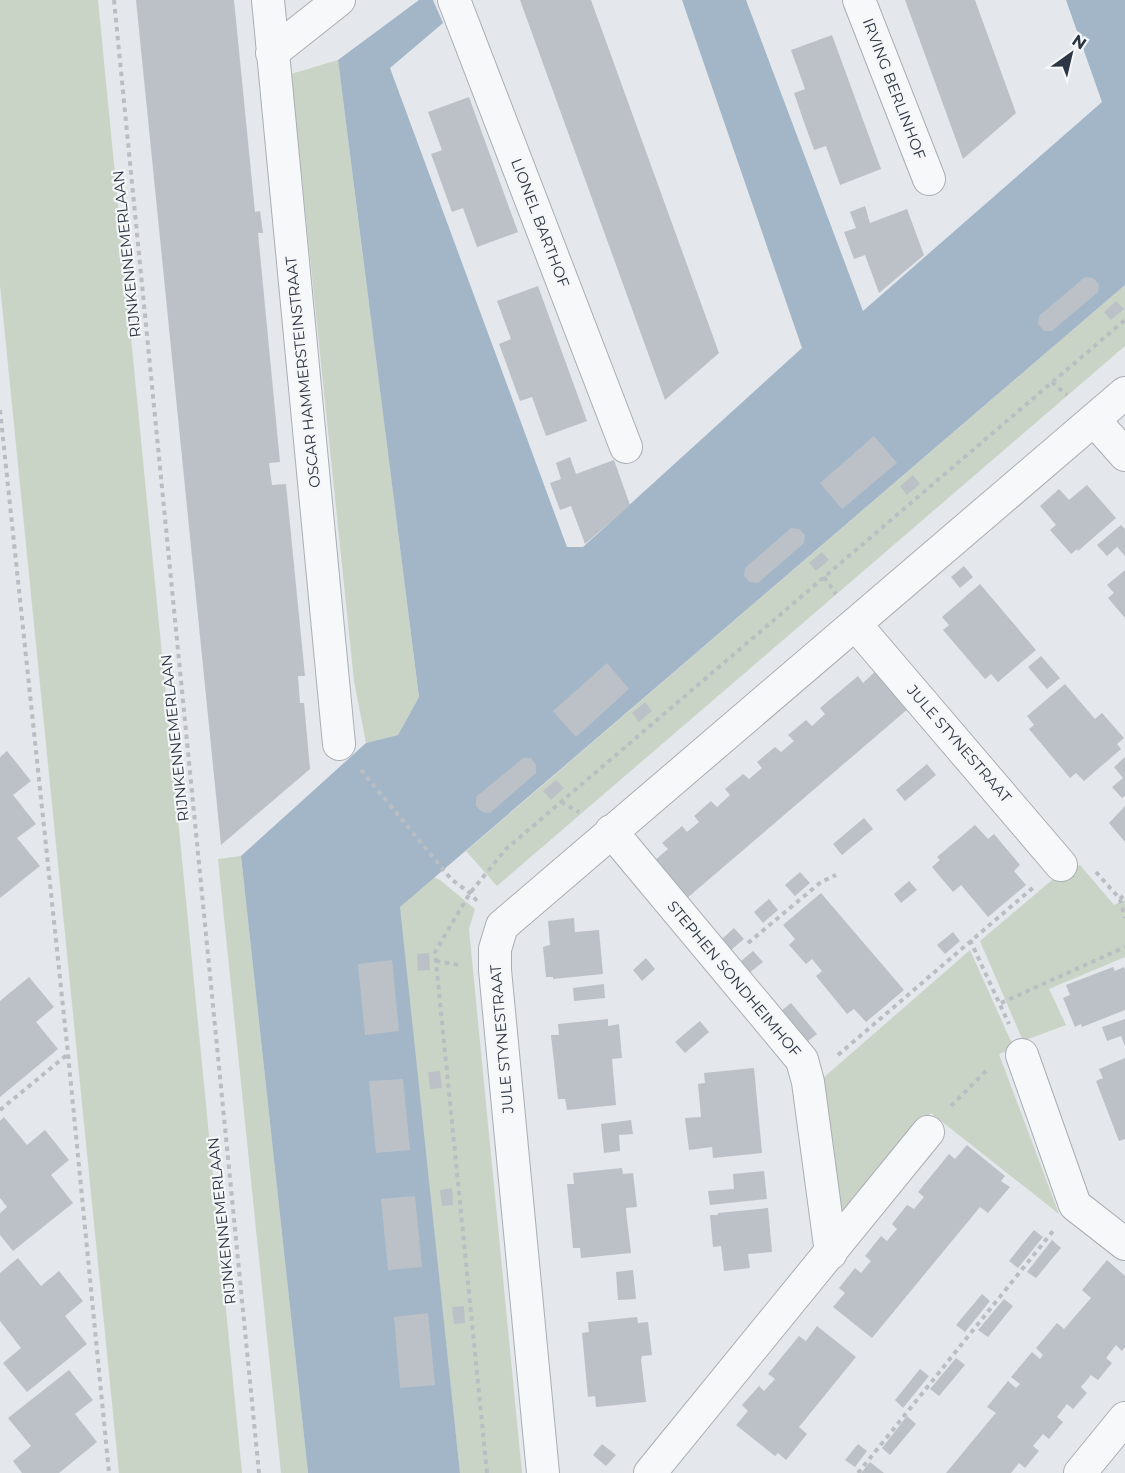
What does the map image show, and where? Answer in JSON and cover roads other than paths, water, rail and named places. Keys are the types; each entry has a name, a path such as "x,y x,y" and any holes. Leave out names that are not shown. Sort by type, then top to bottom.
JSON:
{"street":[{"name":"OSCAR HAMMERSTEINSTRAAT","path":"268,0 339,744"},
{"path":"272,53 339,0"},
{"name":"LIONEL BARTHOF","path":"454,0 626,447"},
{"name":"IRVING BERLINHOF","path":"859,0 928,179"},
{"name":"JULE STYNESTRAAT","path":"543,1473 495,970 495,949 502,926 1125,393"},
{"path":"1094,420 1125,455"},
{"name":"JULE STYNESTRAAT","path":"856,625 1061,865"},
{"name":"STEPHEN SONDHEIMHOF","path":"611,831 802,1060 808,1082 831,1253"},
{"path":"1022,1055 1075,1205 1125,1244"},
{"path":"650,1473 928,1132"},
{"path":"1080,1473 1125,1418"}],"water":[{"path":"419,0 433,0 443,23 390,68 567,547 583,547 802,348 682,0 746,0 863,311 1102,102 1066,0 1125,0 1125,285 400,907 460,1473 308,1473 241,856 366,743 398,735 419,697 338,60"}]}
